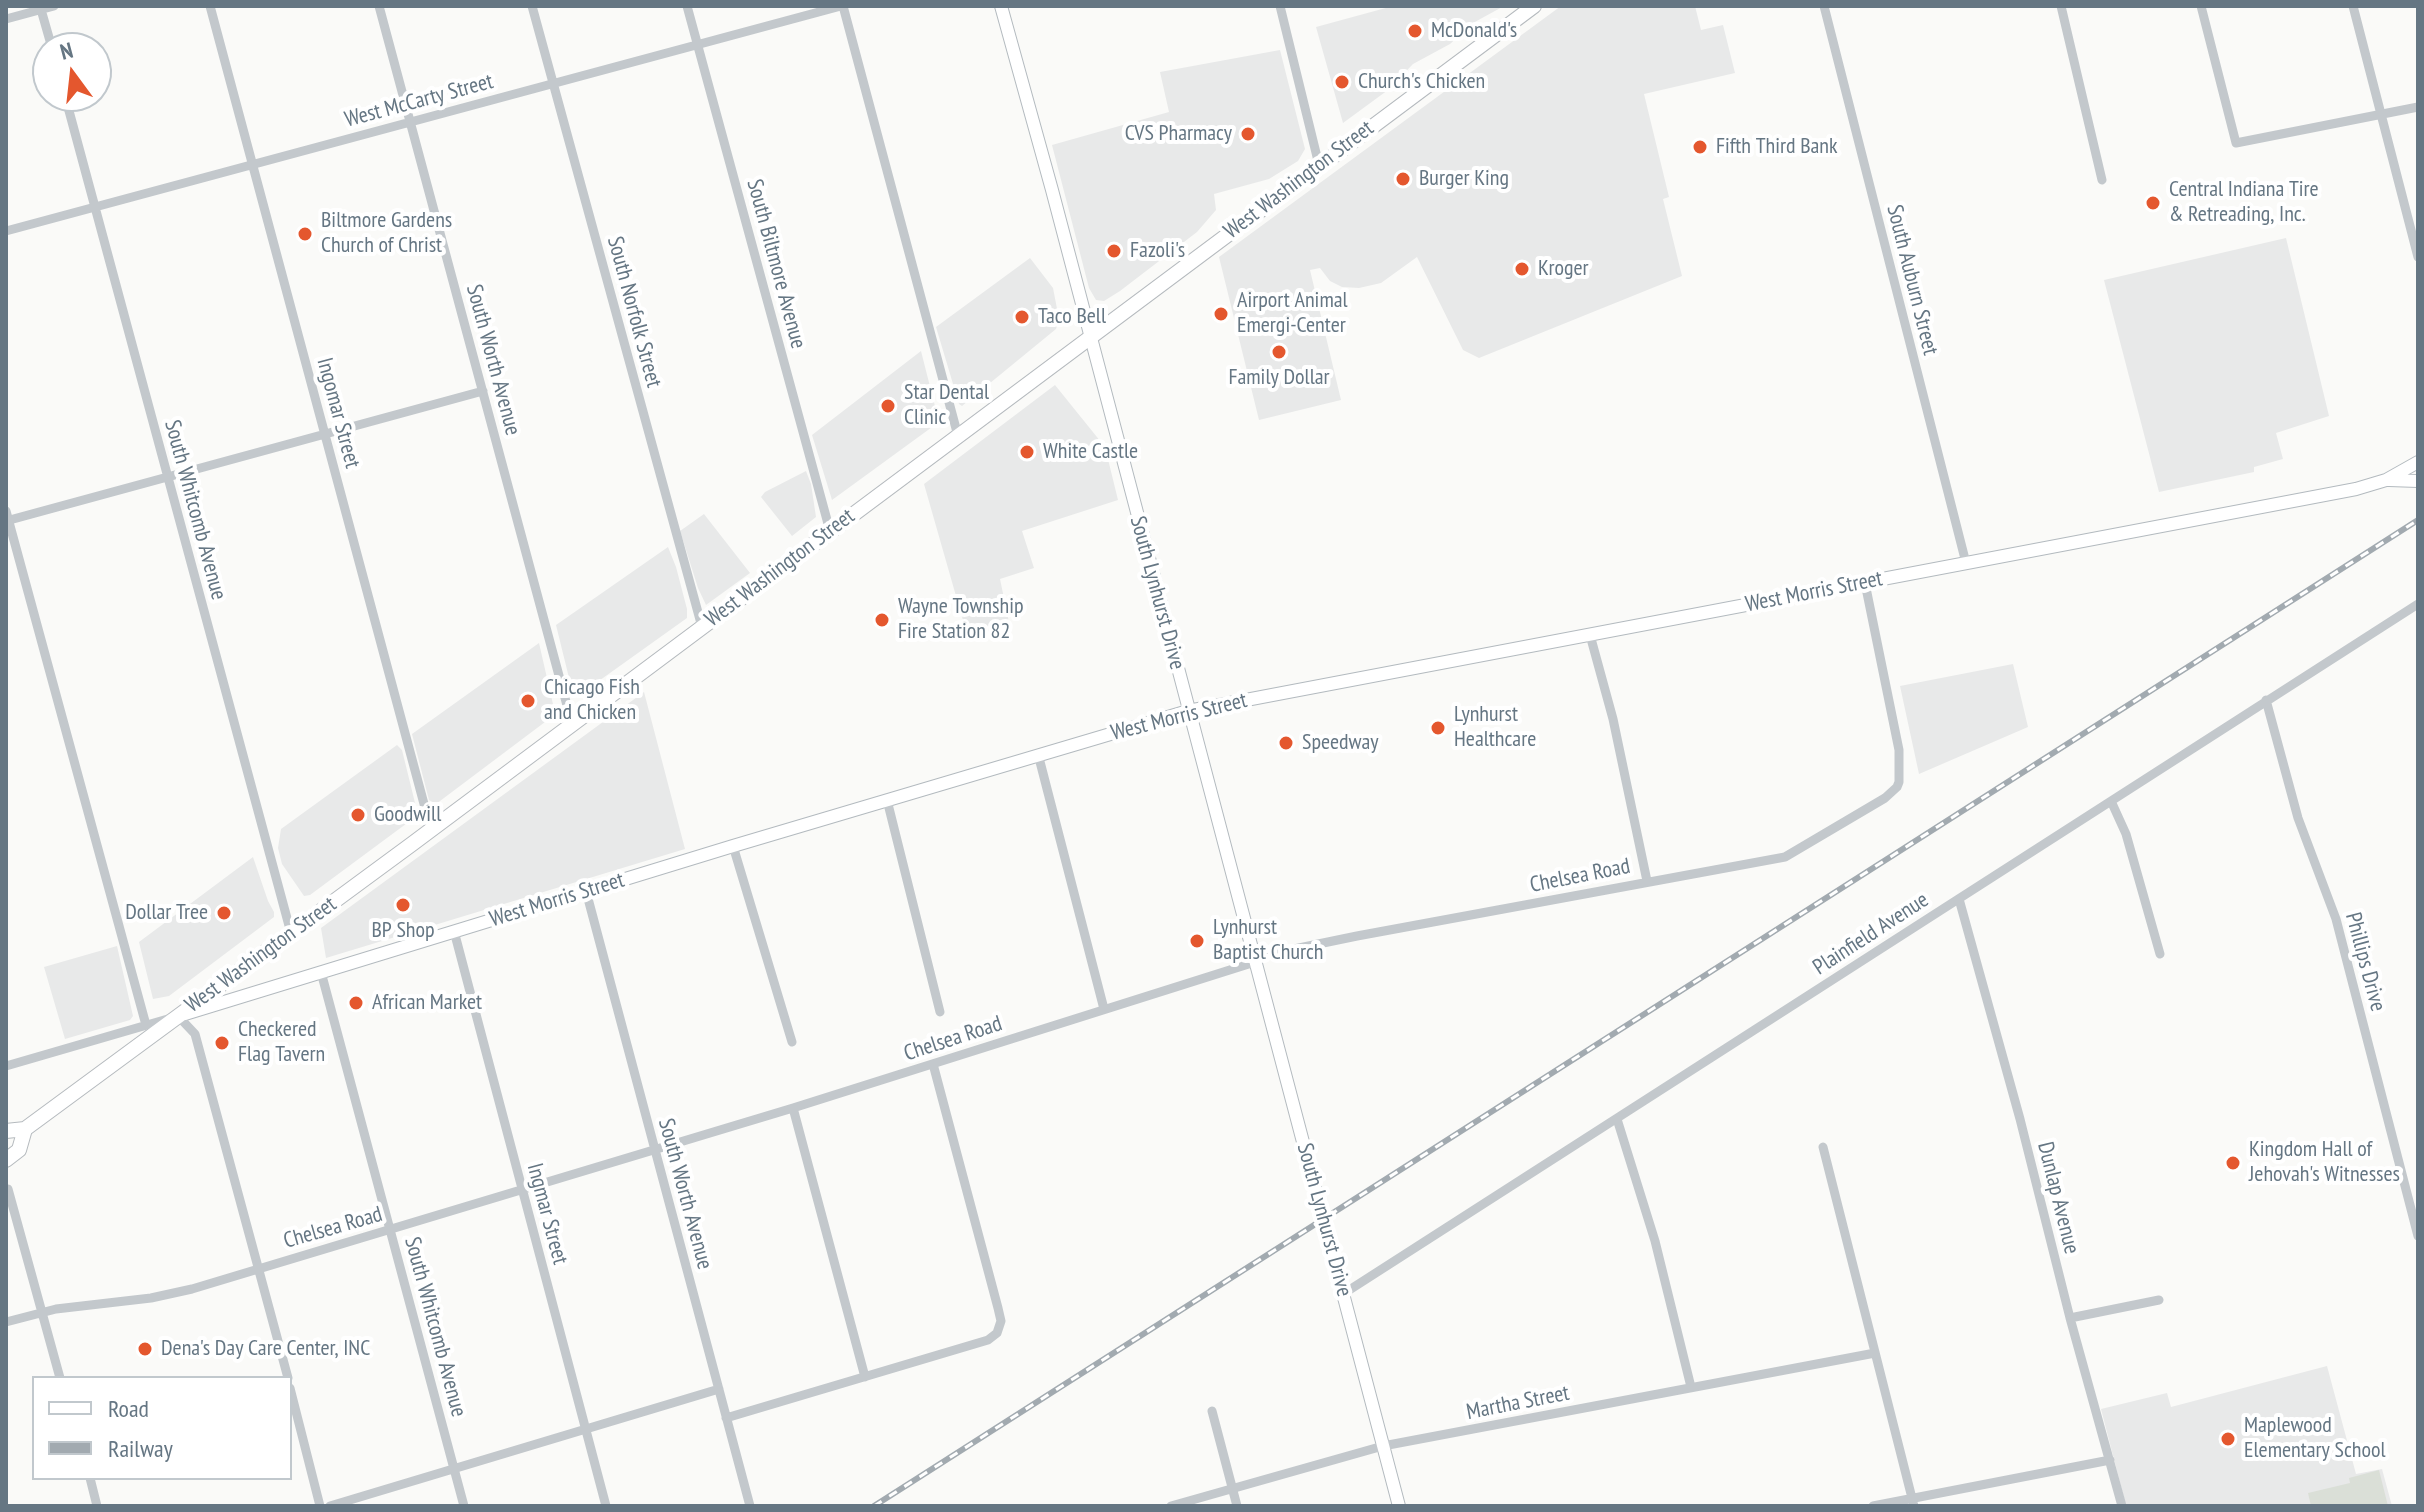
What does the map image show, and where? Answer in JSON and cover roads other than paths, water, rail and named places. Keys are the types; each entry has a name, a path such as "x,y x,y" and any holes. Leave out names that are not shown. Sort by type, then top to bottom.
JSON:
{"main road":[{"name":"South Lynhurst Drive","path":"1001,6 1399,1506"},
{"name":"West Washington Street","path":"6,1160 19,1150 25,1129 431,830 1534,6"},
{"path":"2383,482 2418,462"},
{"path":"2383,482 2418,481"},
{"name":"West Morris Street","path":"178,1016 1188,711 2383,482"},
{"path":"6,1131 25,1129"}],"street":[{"path":"6,19 54,6"},
{"name":"Ingomar Street","path":"210,6 431,830"},
{"name":"South Worth Avenue","path":"379,6 572,724"},
{"name":"South Norfolk Street","path":"532,6 702,627"},
{"name":"South Biltmore Avenue","path":"687,6 830,531"},
{"path":"842,6 958,436"},
{"name":"West McCarty Street","path":"6,231 842,6"},
{"path":"1280,6 1319,165"},
{"name":"South Auburn Street","path":"1824,6 1966,563"},
{"path":"2061,6 2102,180"},
{"path":"2201,6 2236,143 2418,107"},
{"path":"2353,6 2418,257"},
{"path":"41,8 48,32"},
{"name":"South Whitcomb Avenue","path":"69,112 291,933"},
{"path":"146,1025 7,518 483,391"},
{"name":"Chelsea Road","path":"6,1322 83,1305 171,1294 259,1269 793,1108 1255,962 1265,955 1785,857 1885,798 1899,782 1899,750 1865,583"},
{"name":"Plainfield Avenue","path":"1343,1294 2418,604"},
{"path":"1590,635 1613,719 1647,881"},
{"name":"Phillips Drive","path":"2266,700 2298,818 2336,919 2418,1236"},
{"path":"1038,754 1104,1009"},
{"path":"887,800 940,1012"},
{"path":"2111,801 2126,834 2160,954"},
{"path":"733,846 792,1042"},
{"name":"South Worth Avenue","path":"586,891 750,1506"},
{"name":"Dunlap Avenue","path":"1959,899 2122,1506"},
{"name":"Ingmar Street","path":"454,931 606,1506"},
{"name":"South Whitcomb Avenue","path":"321,972 464,1506"},
{"path":"178,1016 195,1034 287,1376"},
{"name":"West Morris Street","path":"6,1066 178,1016"},
{"path":"726,1418 988,1340 998,1331 1001,1321 998,1308 933,1064"},
{"path":"793,1108 865,1377"},
{"path":"1617,1119 1655,1241 1691,1387"},
{"path":"1823,1147 1913,1502"},
{"path":"8,1189 59,1376"},
{"path":"2070,1318 2159,1300"},
{"name":"Martha Street","path":"1171,1506 1383,1446 1875,1353"},
{"path":"330,1506 719,1389"},
{"path":"292,1396 320,1506"},
{"path":"1212,1411 1237,1506"},
{"path":"1873,1506 1913,1502 2110,1460"},
{"path":"90,1480 97,1506"}],"railway":[{"path":"874,1506 2418,520"}],"place":[{"name":"McDonald's","path":"1415,31"},
{"name":"Church's Chicken","path":"1342,82"},
{"name":"CVS Pharmacy","path":"1248,134"},
{"name":"Fifth Third Bank","path":"1700,147"},
{"name":"Burger King","path":"1403,179"},
{"name":"Central Indiana Tire & Retreading, Inc.","path":"2153,203"},
{"name":"Biltmore Gardens Church of Christ","path":"305,234"},
{"name":"Fazoli's","path":"1114,251"},
{"name":"Kroger","path":"1522,269"},
{"name":"Airport Animal Emergi-Center","path":"1221,314"},
{"name":"Taco Bell","path":"1022,317"},
{"name":"Family Dollar","path":"1279,352"},
{"name":"Star Dental Clinic","path":"888,406"},
{"name":"White Castle","path":"1027,452"},
{"name":"Wayne Township Fire Station 82","path":"882,620"},
{"name":"Chicago Fish and Chicken","path":"528,701"},
{"name":"Lynhurst Healthcare","path":"1438,728"},
{"name":"Speedway","path":"1286,743"},
{"name":"Goodwill","path":"358,815"},
{"name":"BP Shop","path":"403,905"},
{"name":"Dollar Tree","path":"224,913"},
{"name":"Lynhurst Baptist Church","path":"1197,941"},
{"name":"African Market","path":"356,1003"},
{"name":"Checkered Flag Tavern","path":"222,1043"},
{"name":"Kingdom Hall of Jehovah's Witnesses","path":"2233,1163"},
{"name":"Dena's Day Care Center, INC","path":"145,1349"},
{"name":"Maplewood Elementary School","path":"2228,1439"}]}
